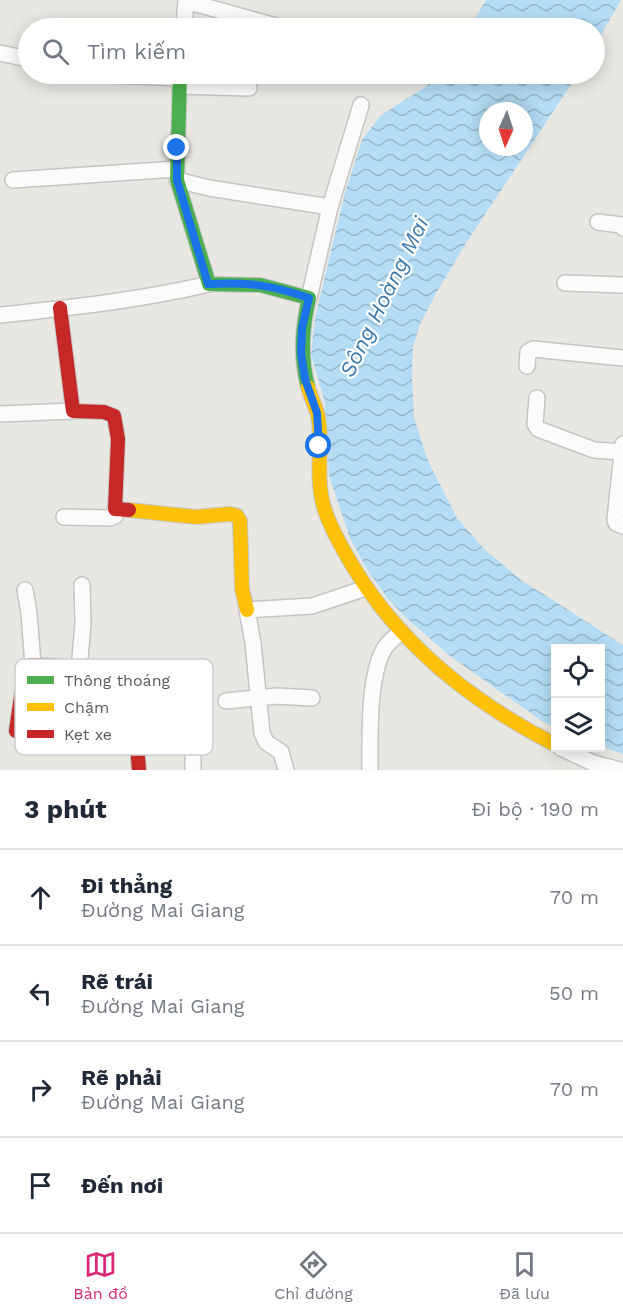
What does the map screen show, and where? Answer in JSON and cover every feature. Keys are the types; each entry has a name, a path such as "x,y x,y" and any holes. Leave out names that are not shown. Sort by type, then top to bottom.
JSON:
{"street":[{"path":"185,18 186,0 248,18"},
{"path":"0,53 18,57"},
{"path":"180,84 177,174 208,284"},
{"path":"218,84 249,88"},
{"path":"361,105 330,207 302,328 301,353 305,379 319,423 321,496 332,528 366,588 401,632 462,687 551,743"},
{"path":"14,180 177,174 209,188 330,207"},
{"path":"598,222 621,225 623,228"},
{"path":"0,315 171,292 208,284 236,282 265,285 309,298"},
{"path":"566,282 623,285"},
{"path":"60,308 73,411"},
{"path":"527,366 528,352 533,349 623,358"},
{"path":"537,398 535,424 538,429 594,450 622,448 615,519 616,523 623,526"},
{"path":"0,414 73,411 104,412 114,416 118,439 115,516 110,518 64,518"},
{"path":"115,509 196,517 230,514 237,516 240,521 242,589 253,643 263,738 281,752 286,770"},
{"path":"80,659 84,623 82,585"},
{"path":"247,610 312,606 366,588"},
{"path":"25,590 33,659"},
{"path":"370,770 372,701 379,661 384,648 401,632"},
{"path":"226,701 277,696 312,698"},
{"path":"569,752 593,766 620,770"},
{"path":"138,755 139,770"}],"water":[{"path":"486,0 621,0 605,28 605,18 475,18"},
{"name":"Sông Hoàng Mai","path":"429,84 571,84 533,142 533,102 479,102 479,156 524,156 468,240 420,324 413,347 414,418 428,461 457,518 484,549 521,580 623,645 623,754 605,747 605,644 551,644 551,726 450,656 403,615 388,599 366,568 350,538 329,476 325,403 311,354 315,318 345,193 362,140 380,116"}],"traffic: fast":[{"path":"180,84 177,180 209,284 260,285 309,298 303,342 308,387"}],"traffic: slow":[{"path":"308,387 319,422 320,484 323,504 337,538 367,588 412,643 438,667 494,709 551,742"},
{"path":"129,510 196,517 230,514 237,516 240,521 242,589 247,610"}],"traffic: jam":[{"path":"60,308 73,411 104,412 114,416 118,439 115,509 129,510"},
{"path":"138,755 139,770"}],"route":[{"path":"177,148 177,180 208,284 253,283 277,287 309,298 302,328 301,353 305,379 319,423 319,446"}]}
